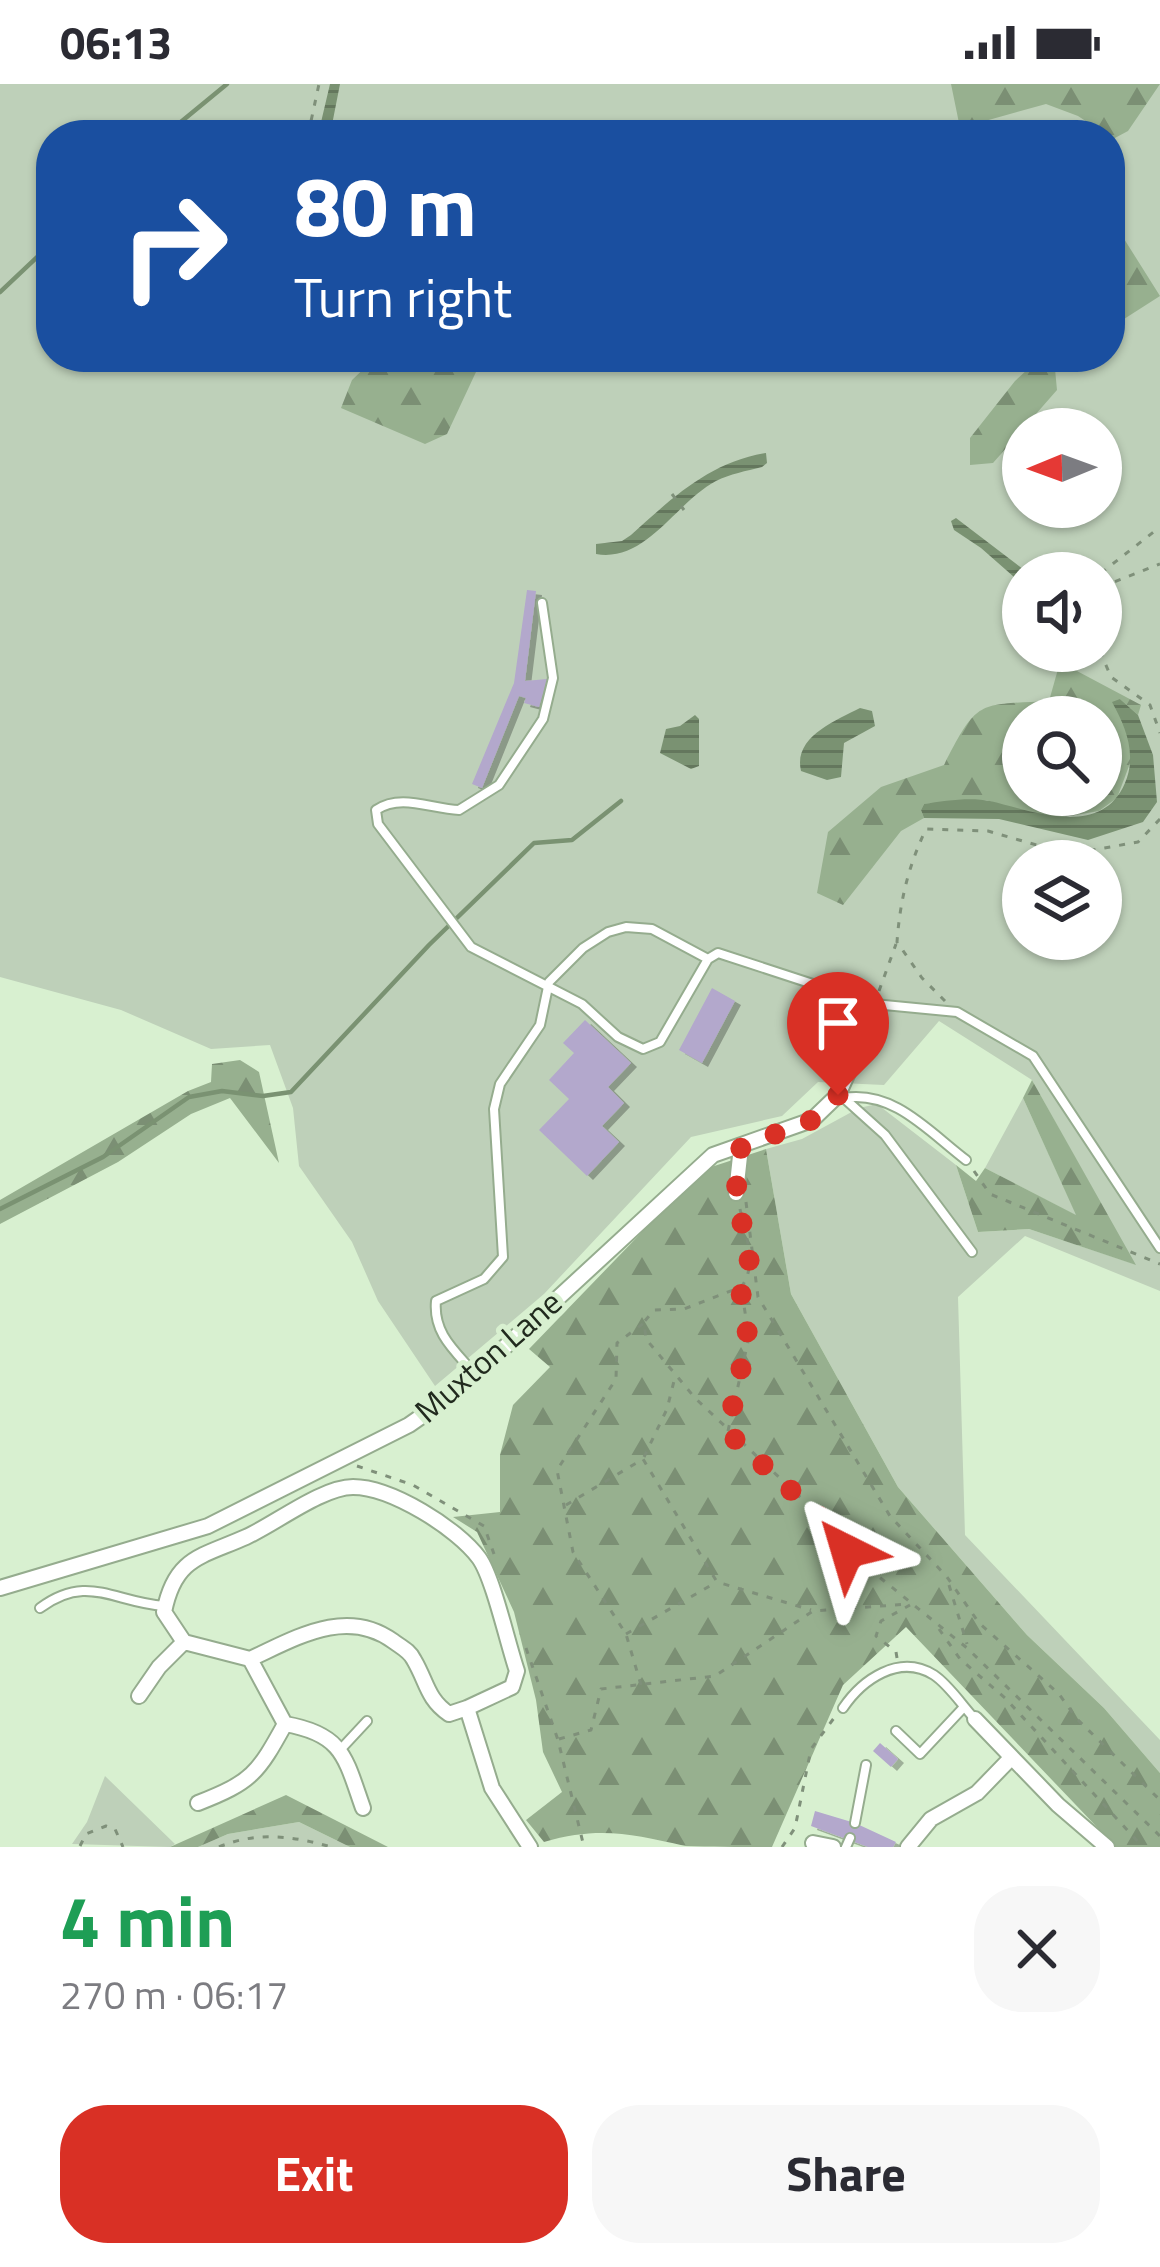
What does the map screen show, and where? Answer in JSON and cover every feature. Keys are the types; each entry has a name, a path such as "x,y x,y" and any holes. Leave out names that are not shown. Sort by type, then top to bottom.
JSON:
{"street":[{"path":"841,1097 851,1066"},
{"name":"Muxton Lane","path":"0,1588 208,1526 409,1425 455,1393 712,1155 812,1120 841,1097"},
{"path":"741,1147 741,1193"},
{"path":"352,1486 416,1507 481,1559 517,1671 512,1687 449,1714 432,1702 412,1654 382,1633 346,1623 306,1634 250,1659 184,1642 164,1612 170,1585 183,1567 318,1498 352,1486"},
{"path":"140,1696 184,1642"},
{"path":"250,1659 285,1724 328,1736 340,1750 362,1808"},
{"path":"467,1708 492,1788 530,1847"},
{"path":"969,1713 1010,1759 1104,1846"},
{"path":"198,1803 227,1792 260,1769 285,1724"},
{"path":"908,1847 931,1819 977,1793 1010,1759"},
{"path":"814,1843 833,1847"}],"lane":[{"path":"542,603 553,678 543,719 499,785 459,810 393,802 376,810 375,818 460,937 505,968 582,1004 631,1046 652,1048 660,1042 708,959 718,953 874,1004 957,1012 1033,1056 1160,1247"},
{"path":"474,1373 443,1341 434,1306 484,1279 503,1257 494,1109 500,1084 540,1025 547,988 583,948 626,927 652,929 708,959"},
{"path":"841,1097 864,1094 887,1100 966,1160"},
{"path":"841,1097 885,1136 972,1252"},
{"path":"40,1608 69,1590 83,1588 136,1604 166,1606"},
{"path":"843,1708 858,1685 885,1670 900,1670 934,1675 969,1713 920,1754 896,1731"},
{"path":"340,1750 367,1721"},
{"path":"855,1823 866,1765"}],"path":[{"path":"311,120 319,84"},
{"path":"671,494 684,510"},
{"path":"1122,557 1160,527"},
{"path":"1122,578 1160,564"},
{"path":"1109,672 1150,705 1160,734"},
{"path":"1150,705 1160,702"},
{"path":"957,1012 922,978 896,942 910,863 926,829 988,831 1082,852 1138,842 1160,819"},
{"path":"966,1160 990,1194 1160,1264"},
{"path":"641,1685 626,1634 573,1552 557,1470 616,1379 617,1343 654,1310 684,1309 740,1287 751,1270 741,1193"},
{"path":"741,1193 758,1297 890,1516 947,1577 979,1623 1059,1694 1077,1719 1160,1800"},
{"path":"727,1432 748,1337 740,1287"},
{"path":"644,1322 646,1339 727,1432 817,1514 847,1551 967,1648 1160,1836"},
{"path":"565,1507 643,1459 668,1409 675,1376"},
{"path":"643,1459 717,1582 813,1611 911,1604"},
{"path":"484,1526 499,1569"},
{"path":"947,1577 967,1648"},
{"path":"626,1634 717,1582"},
{"path":"900,1670 896,1652 876,1636 881,1621 911,1604"},
{"path":"558,1740 591,1730 601,1689 716,1676 813,1611"},
{"path":"934,1622 960,1659 1005,1698 1143,1847"},
{"path":"521,1633 558,1740 584,1847"},
{"path":"782,1847 795,1828 816,1738 843,1708"},
{"path":"80,1846 86,1834 106,1826 115,1829 123,1847"},
{"path":"219,1847 240,1839 291,1836 332,1847"}],"shaded area":[{"path":"0,84 1160,84 1160,1291 1025,1236 958,1297 965,1535 1160,1740 1160,1773 1104,1708 1027,1635 898,1487 791,1294 766,1149 802,1139 859,1108 877,1104 956,1165 978,1232 1029,1229 1134,1264 1032,1080 939,1021 884,1085 818,1082 782,1116 691,1137 544,1294 435,1386 378,1301 352,1242 299,1166 293,1108 270,1045 211,1049 121,1010 0,977"},
{"path":"330,84 340,84 333,120 322,120"},
{"path":"766,453 767,463 762,467 716,481 630,549 596,554 596,544 622,541 709,473"},
{"path":"956,518 1002,553 1002,566 954,530 951,521"},
{"path":"1122,701 1138,715 1153,755 1157,802 1143,822 1088,840 999,819 924,818 921,810 924,804 965,799 1002,804 1002,816 1122,816 1122,788 1130,762"},
{"path":"860,708 872,711 875,726 844,743 841,777 827,780 801,771 800,759 810,740"},
{"path":"695,715 699,719 699,766 691,769 660,753 666,729"},
{"path":"1023,1098 1077,1216 985,1168"},
{"path":"105,1776 175,1844 72,1844 87,1822"},
{"path":"299,1822 350,1847 198,1847 228,1834"}],"green space":[{"path":"951,84 1160,84 1125,133 1125,120 1084,120 1046,104 989,120 958,120"},
{"path":"1125,240 1160,296 1125,318"},
{"path":"360,372 476,372 447,434 425,444 341,408"},
{"path":"1025,372 1055,372 1057,390 1041,408 1002,408 1002,453 993,463 970,465 970,438"},
{"path":"1057,672 1079,672 1141,705 1138,715 1122,696 1050,696"},
{"path":"1002,704 1002,805 986,800 924,804 924,818 901,831 843,905 817,893 828,832 881,787 944,765 973,717"},
{"path":"1122,709 1132,758 1122,785"},
{"path":"240,1060 259,1072 279,1163 230,1098 191,1114 118,1162 0,1224 0,1200 211,1082 212,1064"},
{"path":"1032,1080 1136,1265 1029,1229 978,1232 956,1165 976,1181 985,1168 1076,1215 1023,1098"},
{"path":"766,1149 791,1294 898,1487 1027,1635 1104,1708 1160,1773 1160,1847 1116,1847 906,1627 843,1685 772,1847 685,1846 599,1833 544,1842 526,1820 562,1792 543,1752 536,1700 514,1612 477,1532 453,1517 500,1512 500,1455 513,1405 550,1367 529,1349 702,1170"},
{"path":"286,1795 388,1847 350,1847 299,1822 228,1834 198,1847 170,1847"}],"building":[{"path":"527,590 536,591 525,681 547,679 539,707 524,703 526,698 519,696 482,788 472,784 514,683"},
{"path":"712,988 735,1001 702,1063 679,1050"},
{"path":"585,1020 631,1063 608,1087 624,1103 602,1126 619,1142 587,1176 539,1130 569,1099 549,1080 574,1053 563,1043"},
{"path":"880,1743 898,1759 891,1767 873,1751"},
{"path":"815,1811 896,1842 893,1847 868,1847 811,1826"}],"waterway":[{"path":"183,120 227,84"},
{"path":"0,292 36,258"},
{"path":"0,1209 103,1157 189,1097 222,1091 263,1096 291,1092 429,945 534,843 572,840 621,801"}],"route":[{"path":"838,1095 812,1120 741,1147 736,1192 751,1270 740,1287 748,1337 727,1432 817,1514 847,1551"}]}
